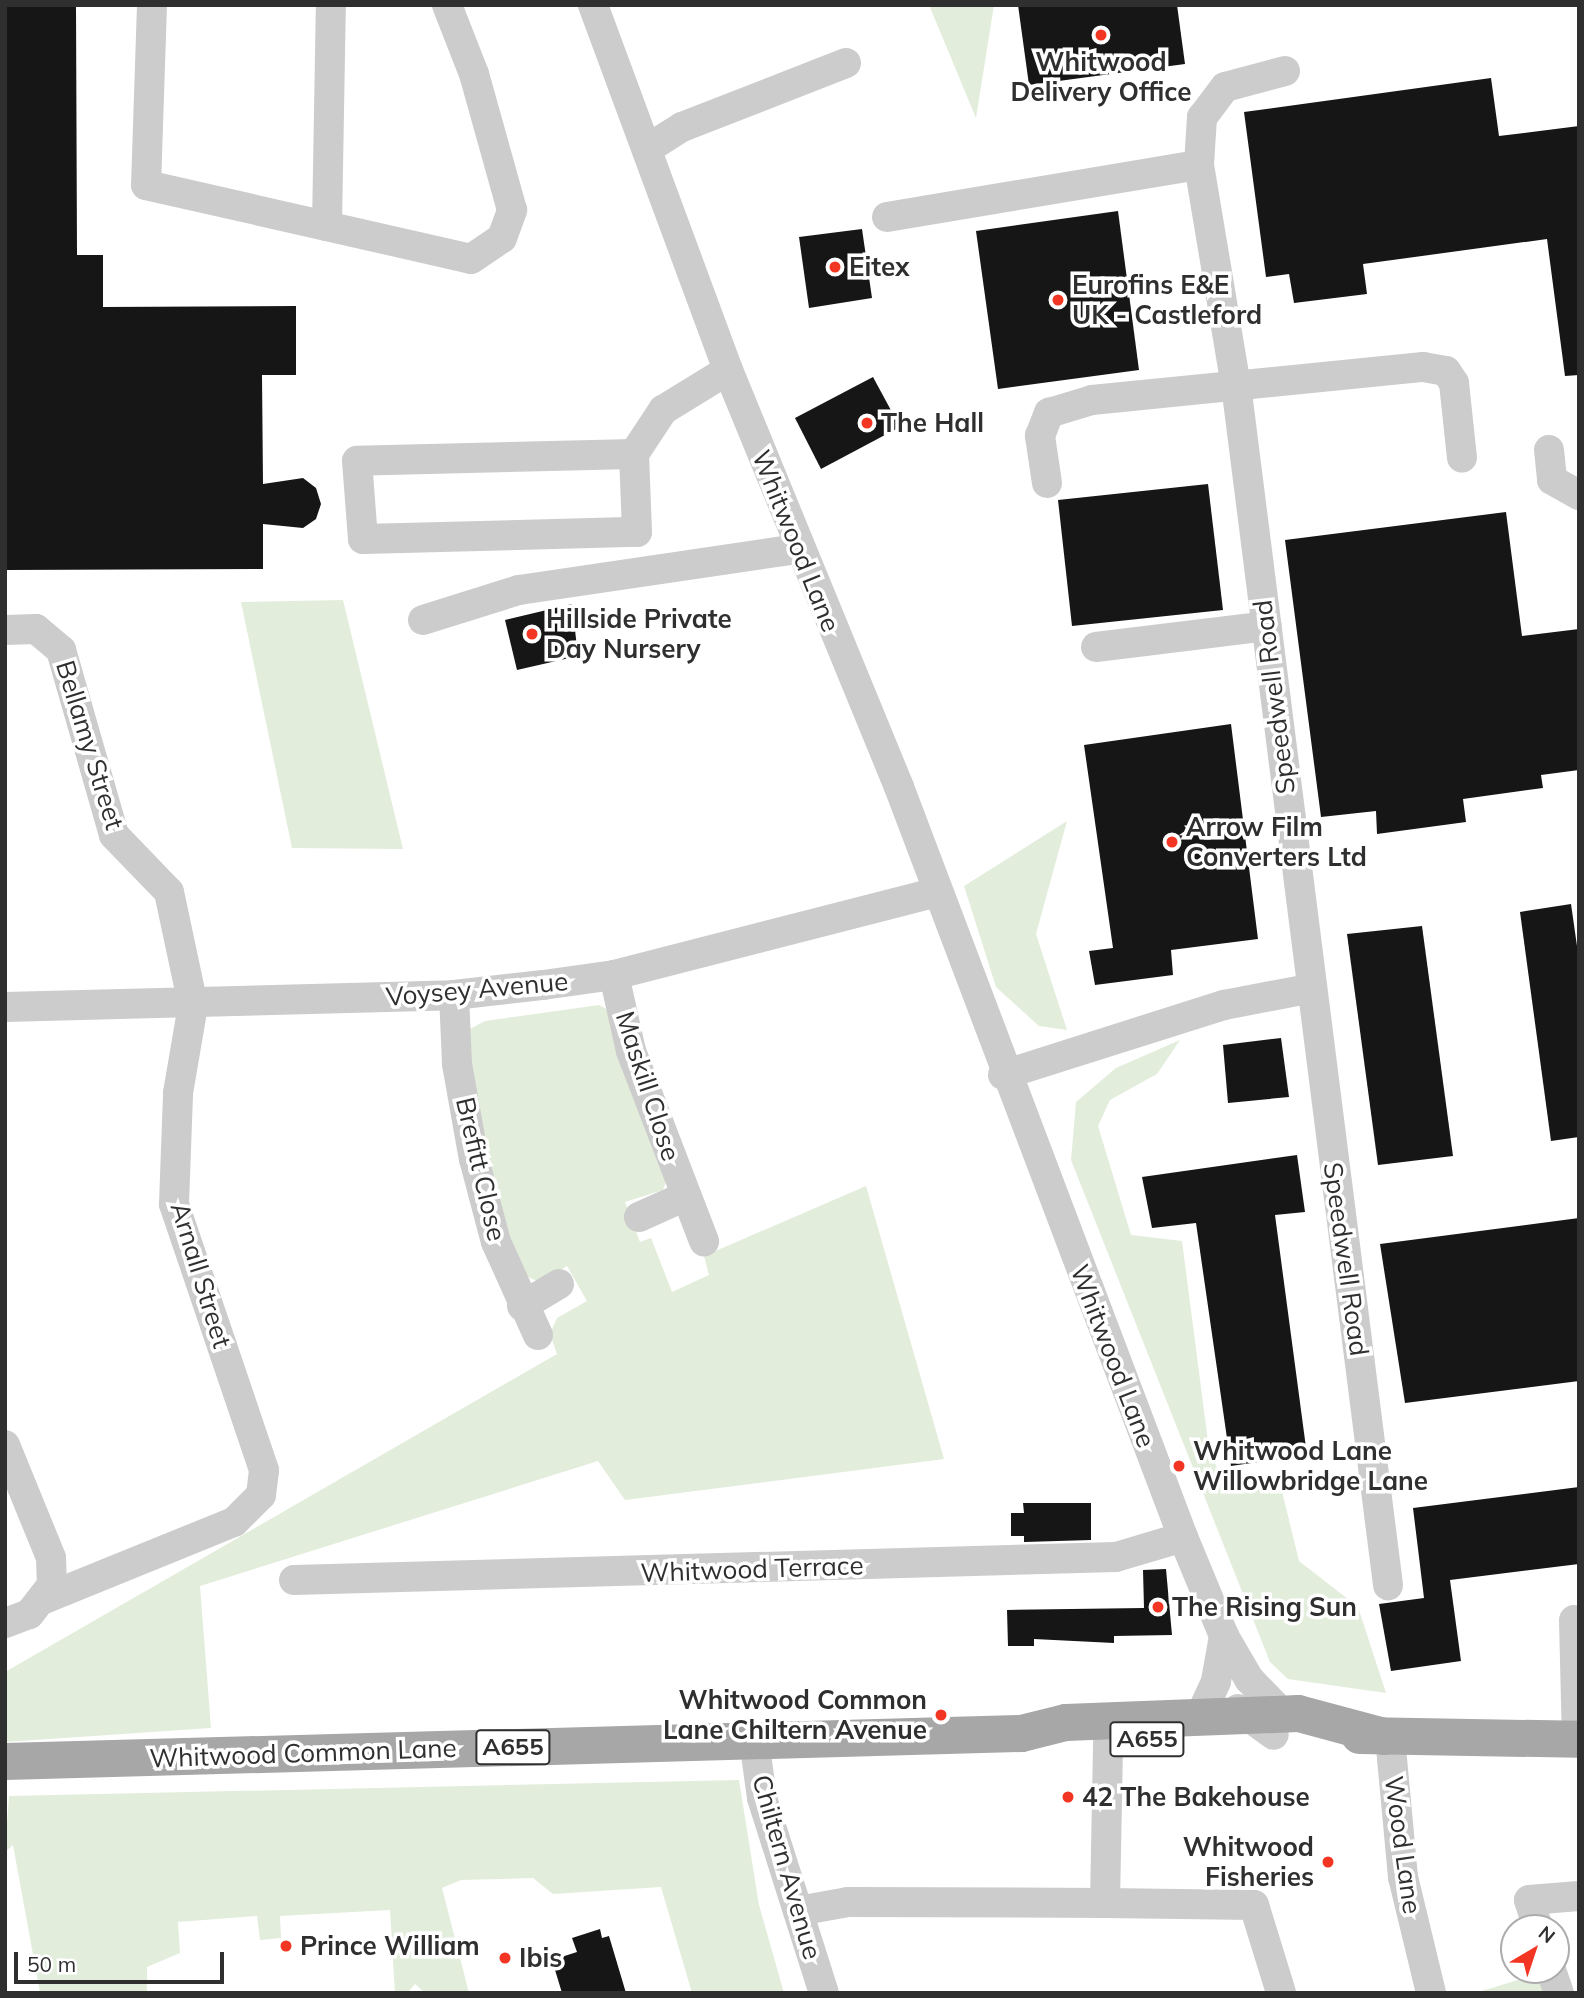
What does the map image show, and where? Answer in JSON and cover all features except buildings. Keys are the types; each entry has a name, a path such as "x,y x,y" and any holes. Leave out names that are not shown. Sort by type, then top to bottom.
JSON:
{"main road":[{"name":"Whitwood Common Lane","path":"5,1761 1021,1733 1065,1722 1243,1714 1278,1724 1387,1736 1578,1739"},
{"name":"Whitwood Common Lane","path":"1021,1733 1048,1743 1108,1741 1278,1724"}],"street":[{"path":"152,5 146,185 471,259 508,227 512,210 474,74 447,5"},
{"path":"327,226 331,5"},
{"name":"Whitwood Lane","path":"593,5 728,370 938,892 1003,1075 1184,1537 1224,1636 1278,1724"},
{"path":"646,149 682,127 846,63"},
{"name":"Speedwell Road","path":"1285,71 1225,88 1202,117 1199,166 1236,385 1308,989 1388,1585"},
{"path":"887,217 1199,166"},
{"path":"1047,483 1040,436 1049,413 1092,400 1423,367 1446,371 1454,383 1462,458"},
{"path":"634,453 357,461 363,539 637,532 634,453 663,410 728,370"},
{"path":"1549,450 1552,480 1579,495"},
{"path":"423,620 519,590 798,549"},
{"path":"1096,647 1266,626"},
{"name":"Bellamy Street","path":"5,630 36,629 61,650 114,835 169,892 193,1005"},
{"name":"Voysey Avenue","path":"5,1007 193,1005 454,995 614,975 938,892"},
{"name":"Maskill Close","path":"614,975 631,1051 704,1241"},
{"path":"1003,1075 1224,1006 1308,989"},
{"name":"Brefitt Close","path":"454,995 457,1064 474,1159 522,1306 538,1335"},
{"name":"Arnall Street","path":"5,1623 44,1599 234,1522 261,1495 259,1457 174,1204 178,1093 193,1005"},
{"name":"Maskill Close","path":"639,1217 686,1196"},
{"path":"522,1306 559,1284"},
{"path":"5,1445 51,1558 52,1585 44,1599"},
{"name":"Whitwood Terrace","path":"306,1573 1116,1557 1184,1537"},
{"path":"1574,1620 1578,1739"},
{"path":"1200,1716 1216,1677 1224,1636"},
{"path":"1216,1677 1243,1714"},
{"name":"Wood Lane","path":"1387,1736 1403,1877 1431,1993"},
{"name":"Chiltern Avenue","path":"754,1740 762,1798 824,1993"},
{"path":"1105,1902 1108,1741"},
{"path":"1534,1914 1529,1900 1579,1896"},
{"path":"798,1911 848,1902 1254,1905 1281,1993"}],"green space":[{"path":"929,5 994,5 976,118"},
{"path":"343,600 403,849 292,848 241,602"},
{"path":"1067,821 1036,934 1067,1030 1039,1026 996,987 964,886"},
{"path":"599,1005 610,1011 670,1169 663,1190 625,1202 640,1242 651,1238 672,1292 709,1275 704,1256 866,1186 944,1459 625,1500 598,1461 200,1586 211,1728 5,1742 5,1672 557,1354 550,1334 557,1318 587,1301 567,1266 541,1283 513,1270 465,1049 470,1029 485,1021"},
{"path":"1180,1040 1157,1074 1110,1100 1098,1126 1131,1235 1182,1241 1209,1449 1222,1480 1280,1483 1299,1561 1358,1607 1386,1693 1288,1679 1270,1662 1071,1160 1076,1102 1116,1068"},
{"path":"739,1780 759,1905 784,1993 692,1993 661,1887 553,1894 533,1878 461,1880 442,1888 469,1993 425,1993 415,1984 407,1993 395,1993 390,1910 280,1916 281,1938 260,1940 257,1916 178,1922 180,1953 147,1967 147,1993 40,1993 13,1845 5,1852 9,1796"},
{"path":"1505,1984 1541,1984 1544,1993 1475,1993"}],"place":[{"name":"Whitwood Delivery Office","path":"1101,35"},
{"name":"Eitex","path":"835,267"},
{"name":"Eurofins E&E UK - Castleford","path":"1058,300"},
{"name":"The Hall","path":"867,423"},
{"name":"Hillside Private Day Nursery","path":"532,634"},
{"name":"Arrow Film Converters Ltd","path":"1172,842"},
{"name":"Whitwood Lane Willowbridge Lane","path":"1179,1466"},
{"name":"The Rising Sun","path":"1158,1607"},
{"name":"Whitwood Common Lane Chiltern Avenue","path":"941,1715"},
{"name":"42 The Bakehouse","path":"1068,1797"},
{"name":"Whitwood Fisheries","path":"1328,1862"},
{"name":"Prince William","path":"286,1946"},
{"name":"Ibis","path":"505,1958"}]}
